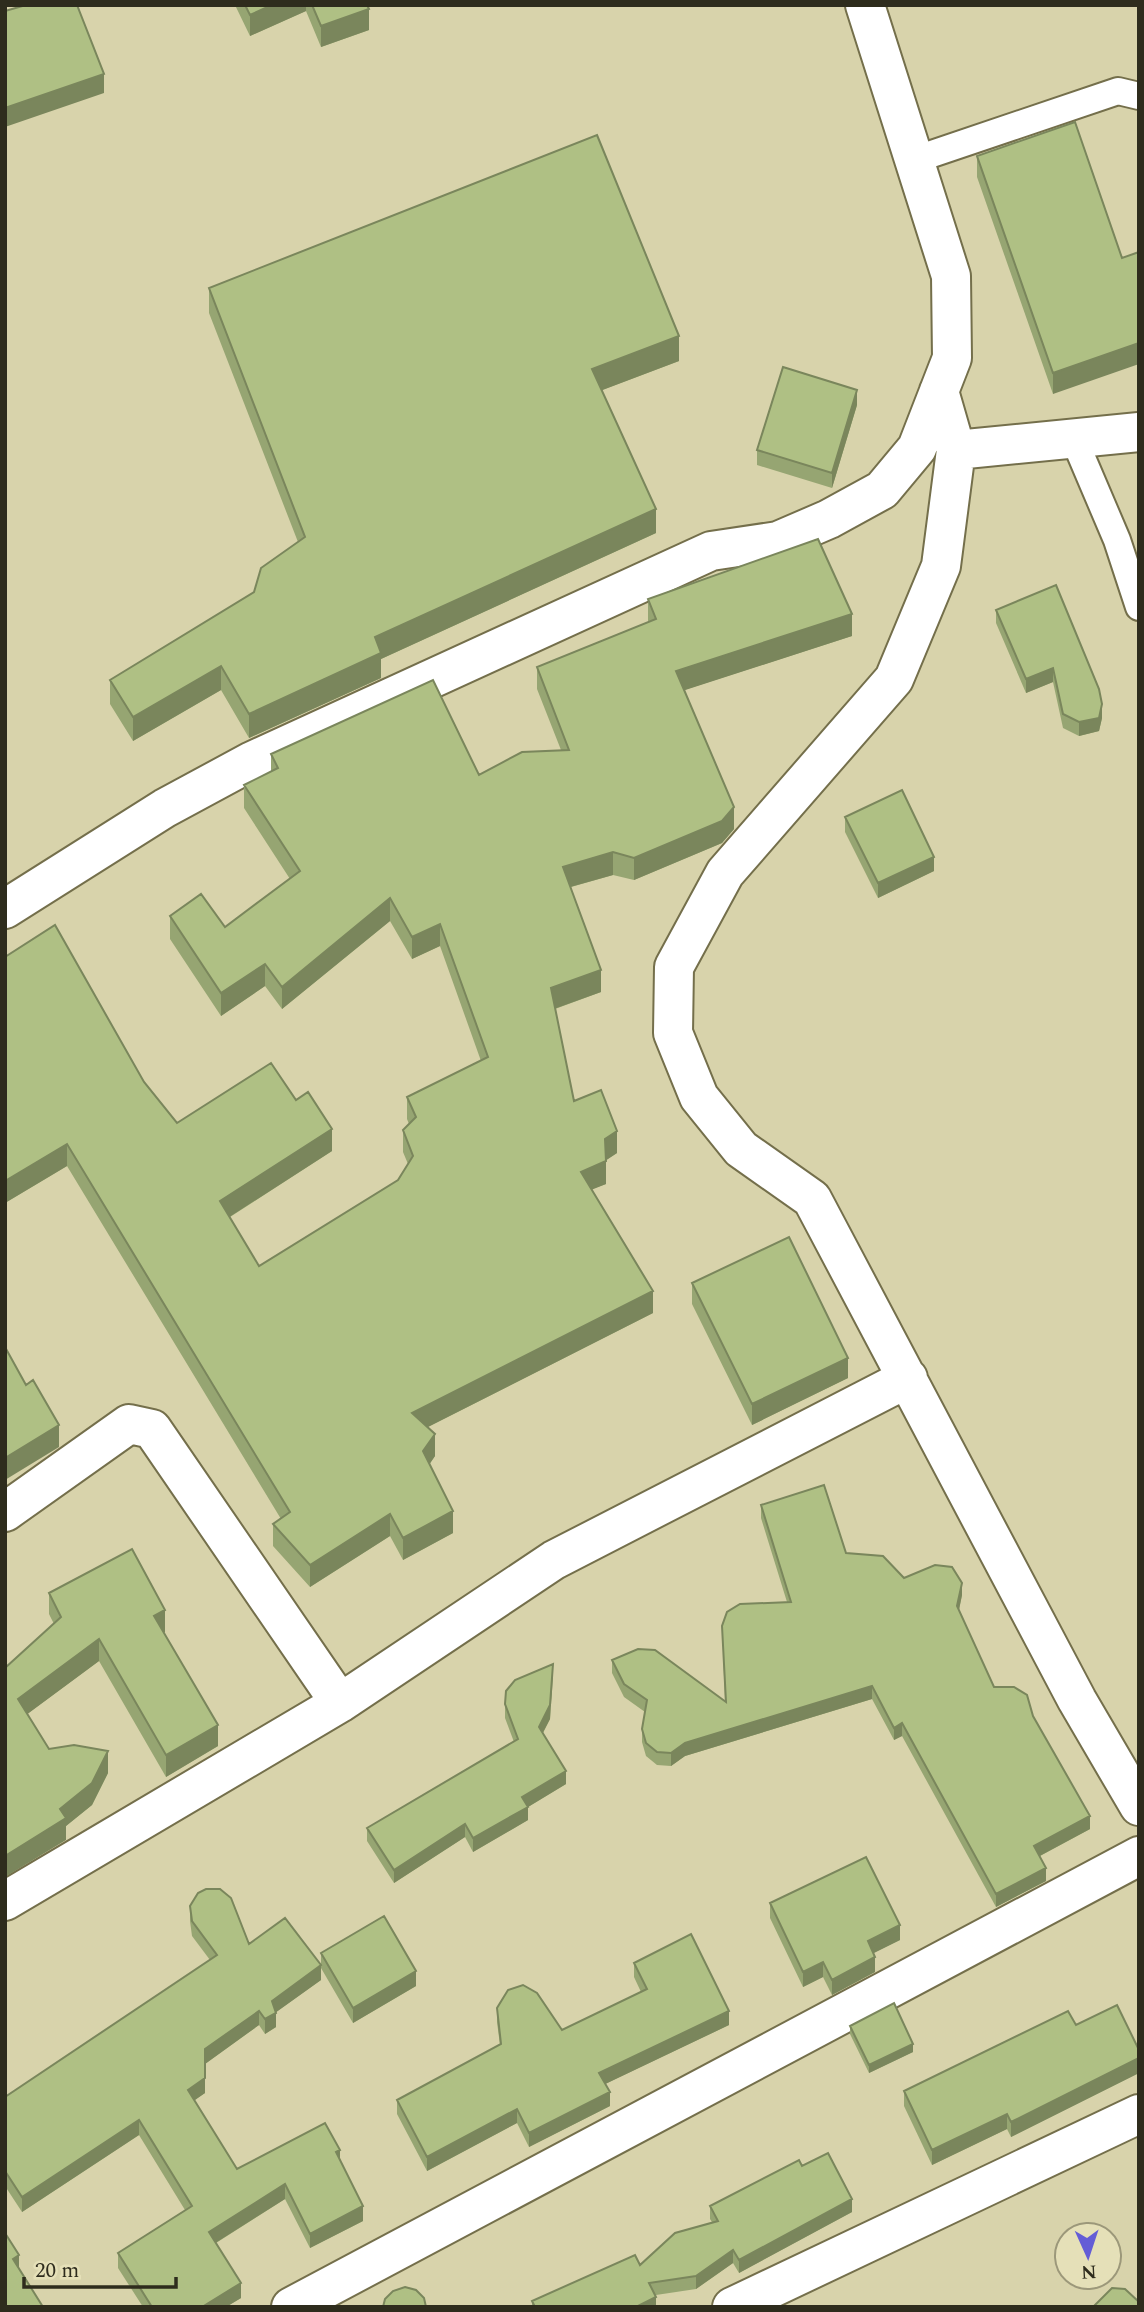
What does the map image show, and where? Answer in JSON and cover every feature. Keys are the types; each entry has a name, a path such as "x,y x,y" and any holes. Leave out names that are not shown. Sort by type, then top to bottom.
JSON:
{"street":[{"path":"5,909 165,808 252,761 711,551 778,541 829,519 882,490 917,448 952,358 951,276 864,5"},
{"path":"939,391 956,450 941,566 894,678 724,873 674,967 673,1033 699,1097 741,1149 812,1199 1077,1700 1139,1806"},
{"path":"956,450 1139,432"},
{"path":"5,1901 340,1703 554,1560 908,1378"},
{"path":"5,1512 129,1424 152,1429 340,1703"},
{"path":"291,2307 1139,1856"},
{"path":"732,2307 1139,2114"}],"lane":[{"path":"914,160 1118,90 1139,96"},
{"path":"1074,439 1117,540 1139,607"}],"building":[{"path":"26,5 77,5 104,74 5,108 5,11"},
{"path":"245,5 272,5 250,15"},
{"path":"312,5 367,5 369,9 321,26"},
{"path":"1075,122 1122,258 1139,252 1139,343 1053,373 977,156"},
{"path":"597,135 679,336 592,369 656,509 375,637 381,653 249,714 221,666 133,717 110,680 254,592 261,568 305,537 209,288"},
{"path":"783,367 857,390 832,473 757,450"},
{"path":"818,539 852,614 676,671 734,807 722,821 634,858 613,852 563,867 601,970 551,988 574,1101 601,1090 617,1131 605,1139 606,1161 581,1172 653,1291 412,1413 435,1434 423,1451 453,1511 403,1538 390,1514 310,1565 273,1524 290,1512 67,1144 5,1181 5,957 55,925 144,1082 177,1123 271,1063 296,1100 308,1092 332,1129 220,1201 259,1266 398,1180 413,1156 403,1130 416,1117 407,1097 488,1057 440,924 412,937 390,898 282,987 265,964 221,993 170,916 201,894 225,927 300,871 244,785 278,768 271,754 433,680 479,775 522,752 569,750 537,667 656,619 648,599"},
{"path":"1056,585 1099,689 1102,704 1099,718 1079,722 1063,714 1053,668 1026,679 996,610"},
{"path":"902,790 934,857 878,883 845,817"},
{"path":"789,1237 848,1358 752,1404 692,1283"},
{"path":"5,1347 26,1385 33,1380 59,1425 5,1458"},
{"path":"824,1485 846,1553 883,1556 904,1578 935,1565 952,1567 962,1583 957,1606 994,1687 1014,1687 1027,1695 1033,1716 1090,1816 1034,1846 1046,1868 996,1894 902,1723 894,1728 872,1686 685,1743 671,1753 657,1752 646,1743 642,1729 647,1700 624,1684 612,1660 638,1649 655,1650 726,1702 722,1626 727,1612 740,1604 791,1602 761,1505"},
{"path":"132,1549 165,1610 154,1616 218,1725 166,1755 99,1639 18,1699 49,1749 74,1745 108,1751 92,1783 60,1809 66,1818 5,1856 5,1668 61,1617 49,1593"},
{"path":"553,1664 550,1705 539,1727 566,1771 522,1797 528,1807 473,1838 465,1824 394,1870 367,1828 518,1739 505,1704 506,1691 515,1680"},
{"path":"866,1857 900,1925 868,1941 875,1957 832,1980 823,1962 803,1972 770,1903"},
{"path":"206,1889 220,1889 231,1898 249,1944 285,1918 321,1965 272,2001 276,2013 265,2019 259,2011 205,2049 205,2078 188,2090 237,2169 325,2123 340,2150 336,2152 363,2206 310,2234 285,2184 209,2232 241,2283 202,2307 152,2307 118,2253 192,2206 139,2120 22,2197 5,2171 5,2097 217,1955 192,1921 190,1906 198,1893"},
{"path":"384,1916 416,1971 353,2008 321,1953"},
{"path":"691,1934 729,2011 599,2073 610,2092 529,2133 517,2109 427,2157 397,2100 501,2044 497,2008 508,1990 523,1985 537,1993 562,2030 647,1989 634,1963"},
{"path":"894,2003 913,2044 869,2065 850,2026"},
{"path":"1117,2005 1139,2050 1139,2058 1011,2122 1007,2114 932,2150 904,2091 1068,2011 1076,2025"},
{"path":"828,2153 852,2199 739,2260 733,2250 696,2276 649,2283 656,2297 636,2307 535,2307 532,2301 635,2255 640,2265 675,2233 718,2221 710,2206 799,2160 802,2166"},
{"path":"5,2233 19,2255 13,2259 43,2307 5,2307"},
{"path":"405,2287 416,2290 424,2298 426,2307 383,2307 385,2299 393,2291"},
{"path":"1123,2289 1139,2302 1139,2307 1093,2307 1109,2291 1123,2291"}]}
